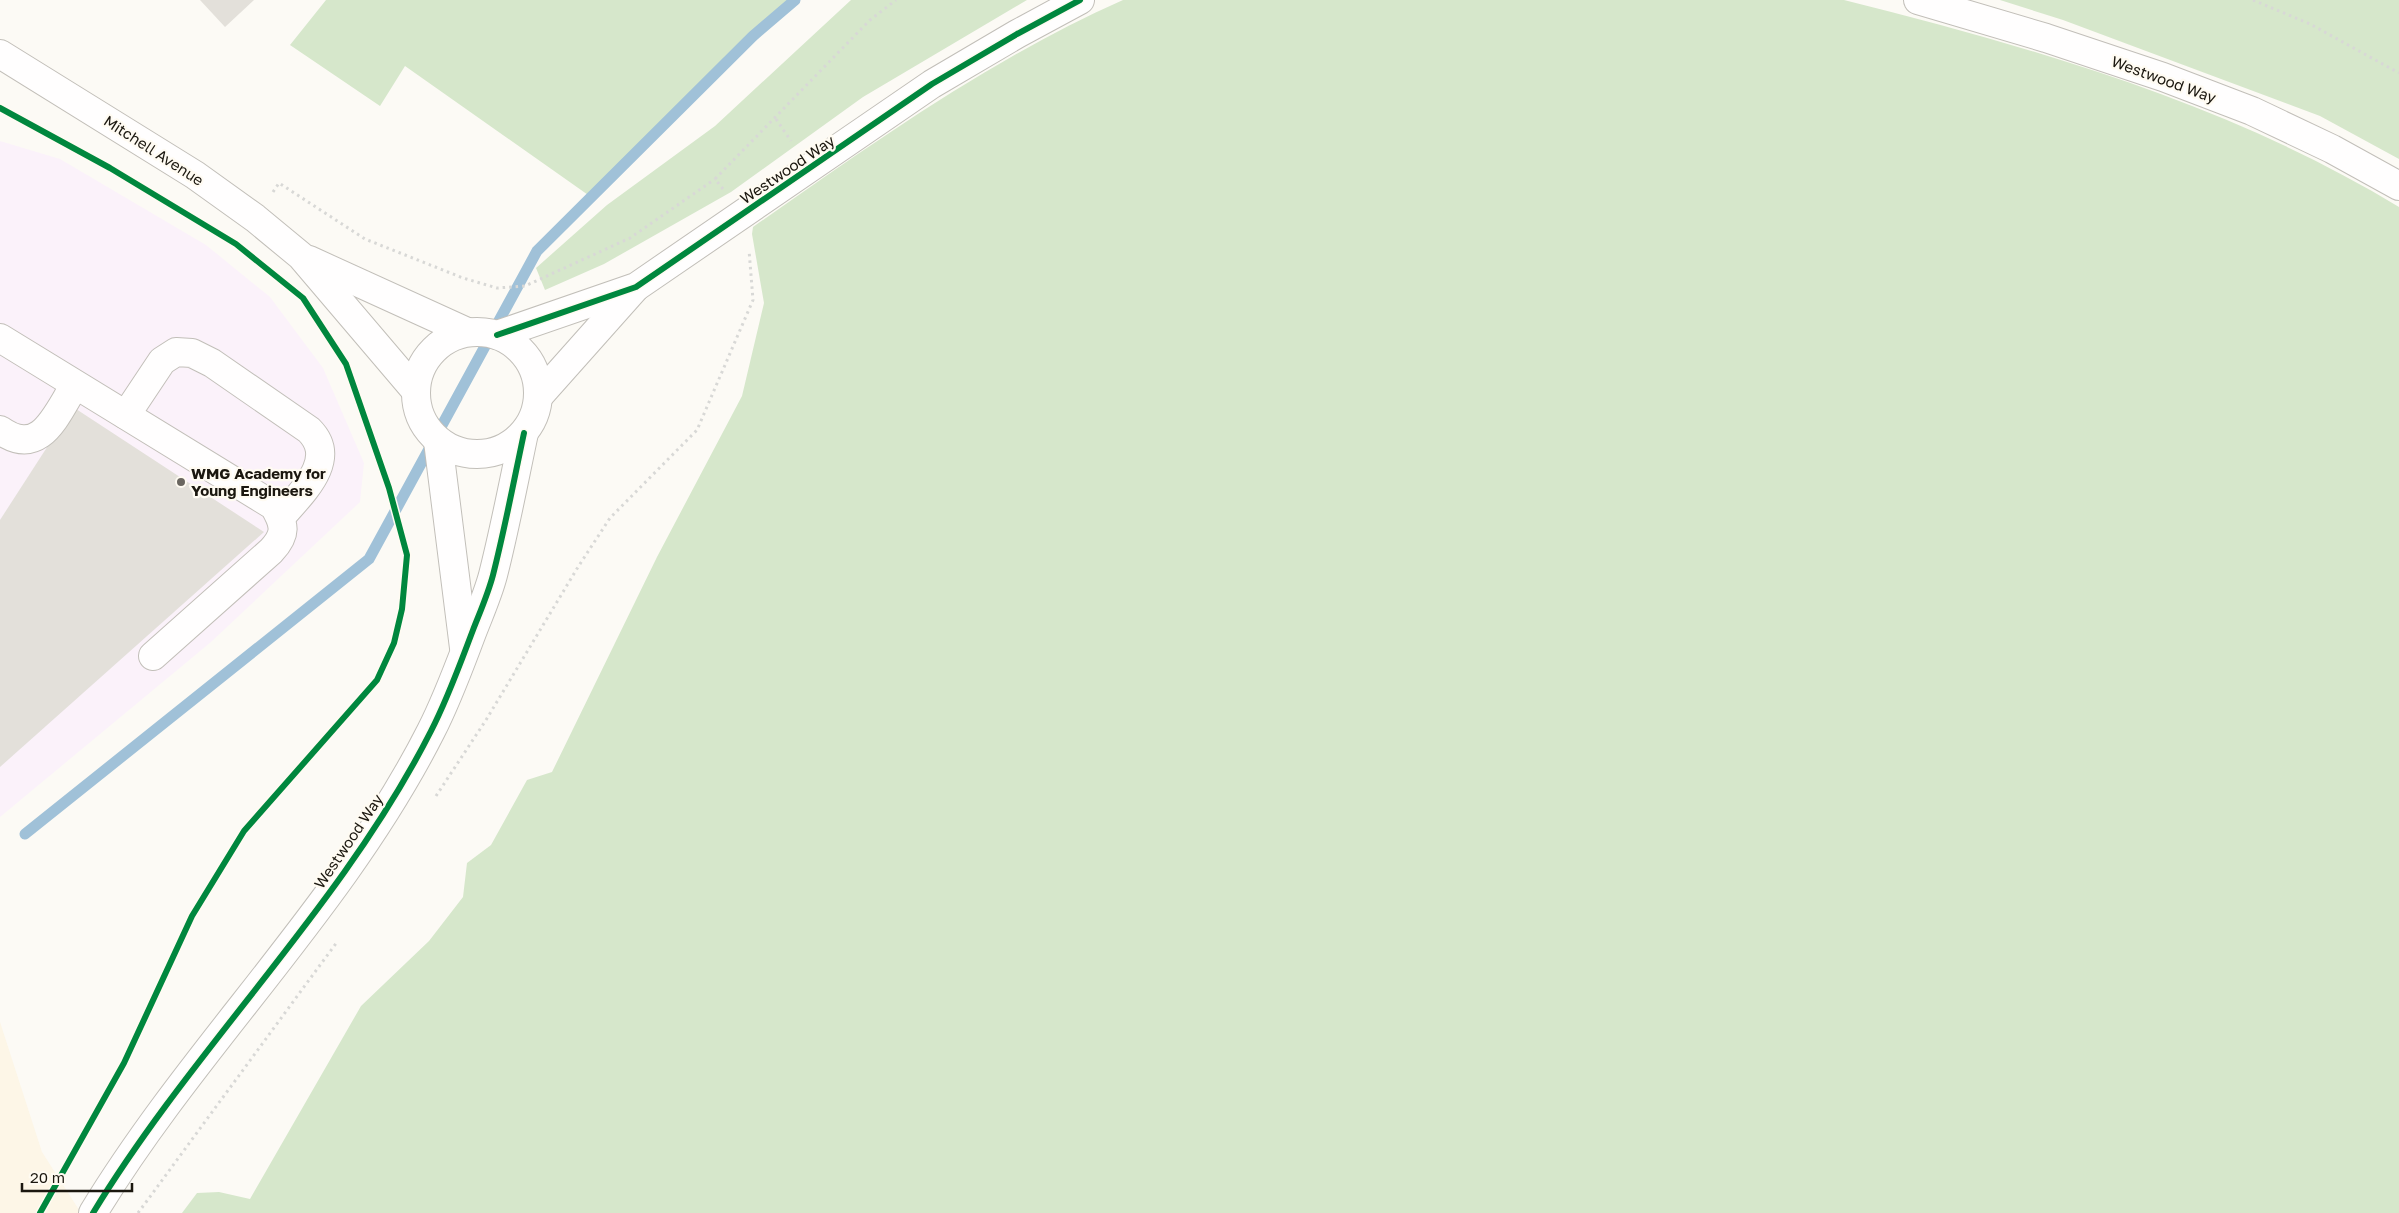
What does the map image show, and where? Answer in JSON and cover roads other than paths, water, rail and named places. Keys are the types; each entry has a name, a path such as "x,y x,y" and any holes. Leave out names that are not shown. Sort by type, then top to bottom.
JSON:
{"street":[{"name":"Westwood Way","path":"538,397 636,287 932,84 1016,34 1080,0"},
{"name":"Westwood Way","path":"1918,0 2046,38 2172,80 2279,124 2332,149 2399,186"},
{"name":"Mitchell Avenue","path":"0,54 171,160 255,218 301,256 415,390"},
{"name":"Mitchell Avenue","path":"301,256 467,332"},
{"name":"Westwood Way","path":"498,335 636,287"},
{"path":"467,332 498,335 518,347 526,355 536,377 538,397 532,421 524,433 500,450 485,454 463,453 438,441 427,430 420,416 415,390 418,374 425,360 434,349 444,340 467,332"},
{"path":"0,338 274,506 281,517 284,528 280,540 271,551 153,656"},
{"path":"126,415 162,361 176,352 192,353 212,363 309,430 319,440 321,453 315,475 281,517"},
{"path":"0,430 18,440 37,438 46,430 75,385"},
{"name":"Westwood Way","path":"93,1213 113,1180 169,1100 294,941 381,819 431,732 456,677 493,577 524,433"},
{"name":"Westwood Way","path":"438,441 465,652"}],"waterway":[{"path":"25,834 369,559 537,251 753,36 795,0"}],"place":[{"name":"WMG Academy for Young Engineers","path":"181,482"}]}
